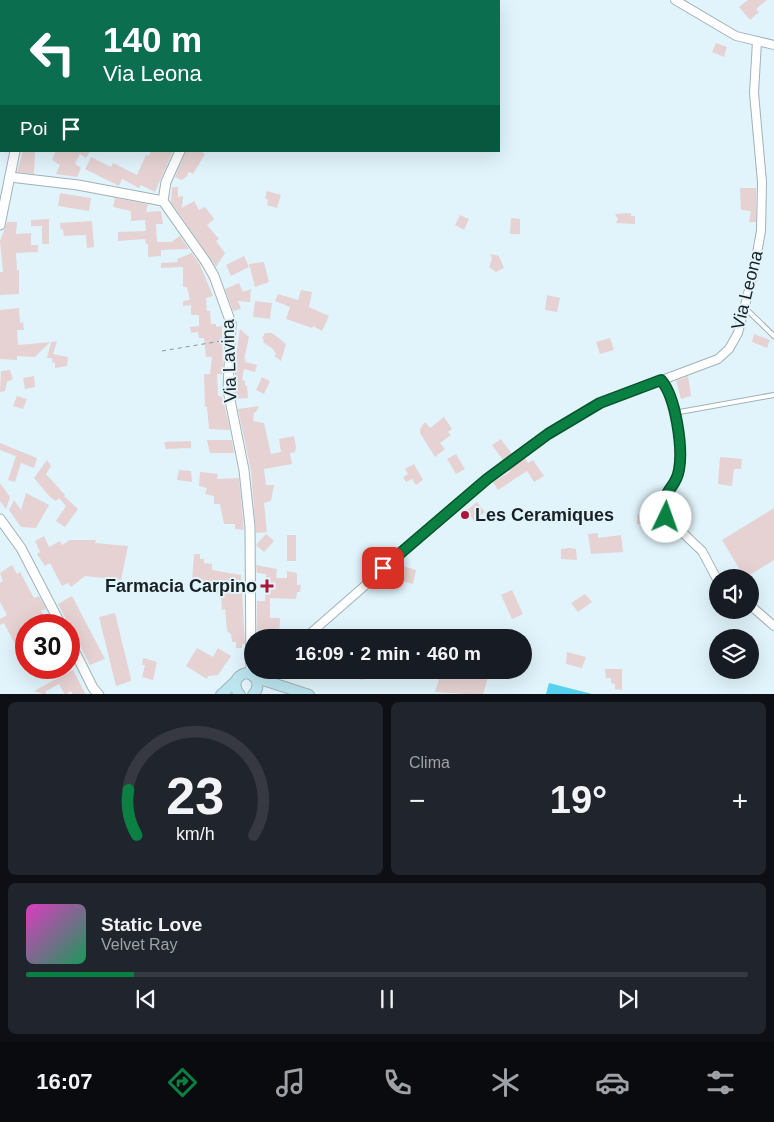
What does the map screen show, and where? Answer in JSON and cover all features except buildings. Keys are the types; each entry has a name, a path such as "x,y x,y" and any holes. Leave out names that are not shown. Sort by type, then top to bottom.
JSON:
{"main road":[{"path":"221,694 244,679"},
{"path":"240,694 235,688 245,679"},
{"path":"250,679 258,685 253,694"},
{"path":"254,679 309,694"},
{"path":"253,694 270,688 291,690"}],"street":[{"path":"674,0 721,29 757,42 774,45"},
{"name":"Via Leona","path":"316,629 487,479 548,434 600,403 718,359 724,355 738,333 745,308 754,270 762,212 754,93 757,42"},
{"path":"0,225 16,152"},
{"path":"10,177 78,186 163,201 166,182 180,152"},
{"name":"Via Lavina","path":"163,201 214,276 231,323 228,390 244,470 250,527 250,629"},
{"path":"661,380 670,394 679,446 679,470 665,497 666,517 702,551 712,569"},
{"path":"0,519 21,548 55,614"},
{"path":"759,612 774,626"},
{"path":"80,662 93,688 99,694"}],"lane":[{"path":"745,308 774,336"},
{"path":"674,413 774,395"}],"path":[{"path":"162,351 216,342"}],"shaded area":[{"path":"549,683 592,694 546,694"}],"place":[{"name":"Les Ceramiques","path":"465,515"},
{"name":"Farmacia Carpino","path":"267,586"}],"route":[{"path":"383,568 487,479 569,419 600,403 661,380 670,394 680,450 679,470 665,497 666,517"}]}
